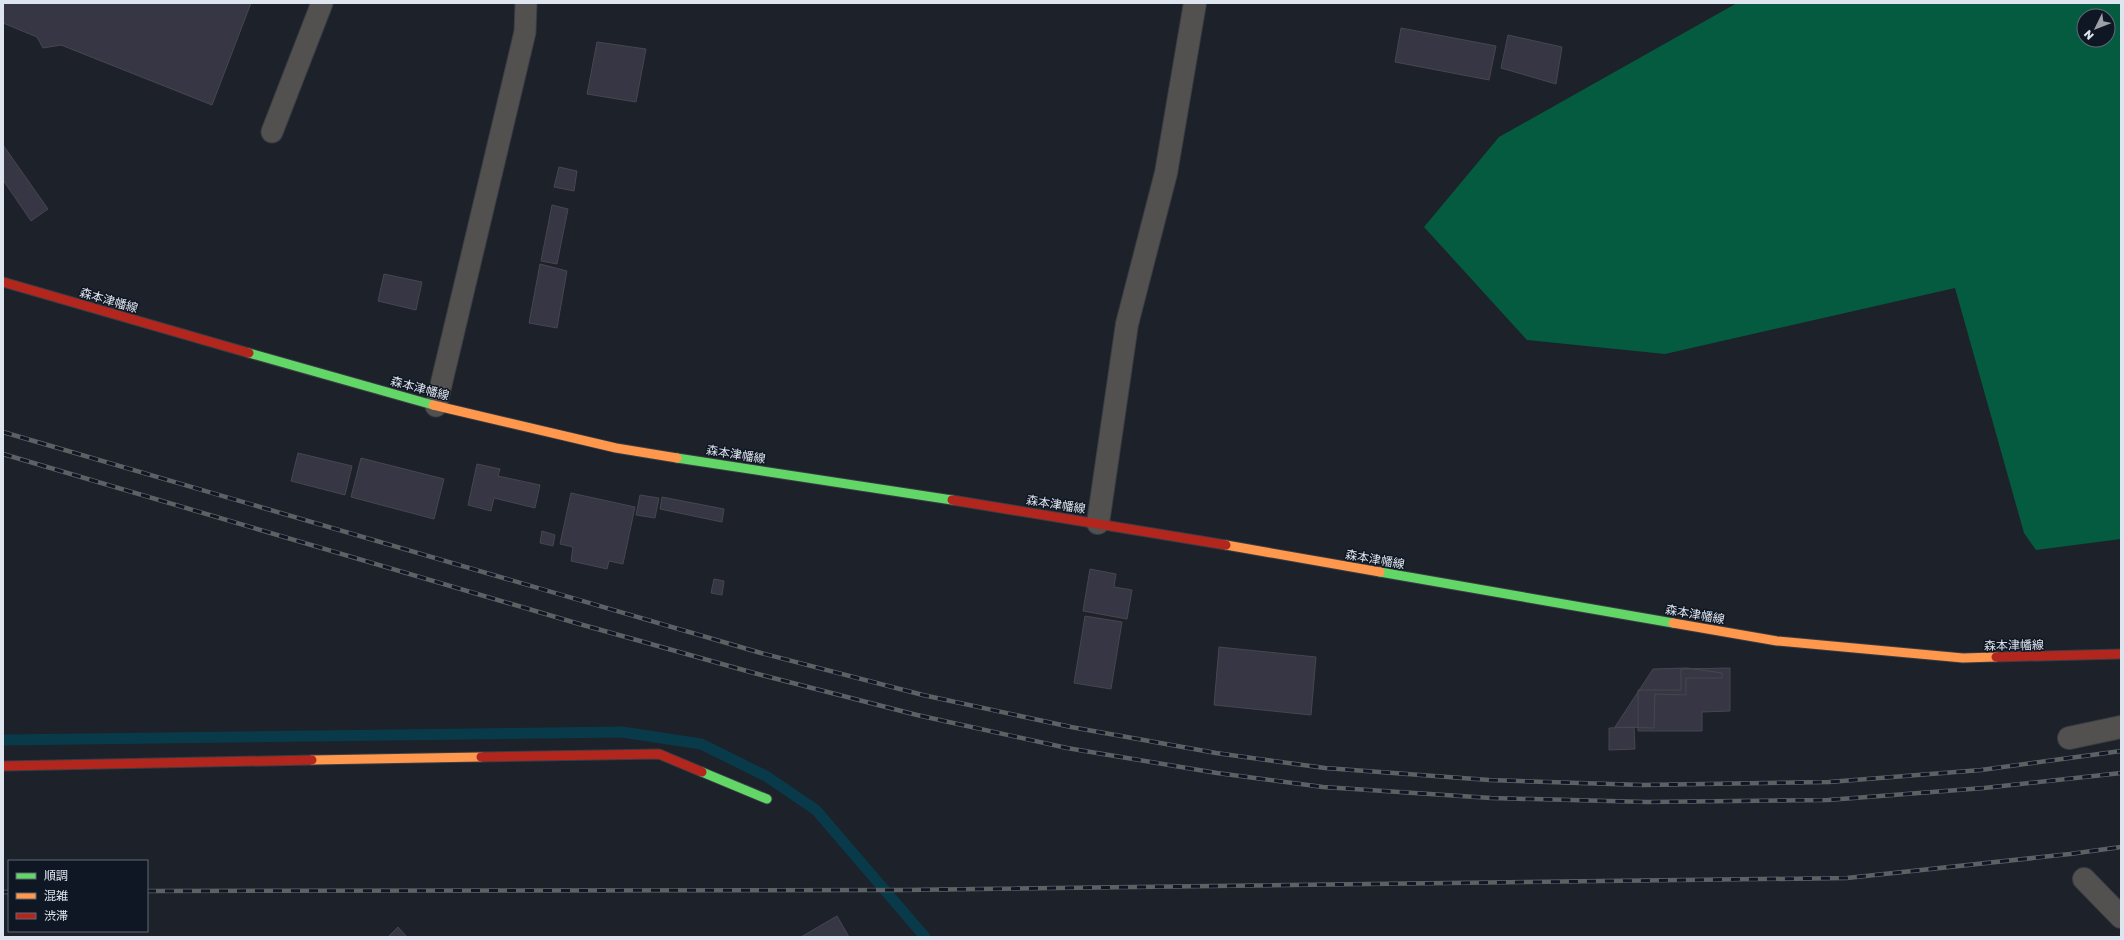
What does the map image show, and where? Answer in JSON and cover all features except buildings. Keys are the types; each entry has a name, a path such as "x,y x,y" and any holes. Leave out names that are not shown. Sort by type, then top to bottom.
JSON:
{"main road":[{"name":"森本津幡線","path":"3,282 436,406 616,448 1098,523 1777,641 1963,658 2121,654"},
{"path":"3,766 659,754 767,799"}],"street":[{"path":"1098,523 1127,324 1166,173 1196,3"},
{"path":"2069,738 2121,727"},
{"path":"2084,879 2121,917"}],"lane":[{"path":"272,132 322,3"},
{"path":"436,406 525,32 526,3"}],"green space":[{"path":"1737,3 2121,3 2121,539 2036,550 2024,533 1955,288 1665,354 1527,340 1424,227 1499,137"}],"waterway":[{"path":"3,740 622,732 701,744 766,776 816,810 925,937"}],"railway":[{"path":"3,432 761,653 923,695 1071,727 1216,753 1325,768 1489,780 1643,785 1829,782 1981,770 2121,751"},
{"path":"3,454 576,623 754,673 917,715 1067,748 1217,773 1323,787 1491,798 1647,802 1828,800 1984,788 2121,773"},
{"path":"148,891 905,890 1847,878 2070,854 2121,847"},
{"path":"3,892 8,892"}],"traffic: fast":[{"path":"249,353 433,405"},
{"path":"677,458 952,500"},
{"path":"1380,572 1673,623"},
{"path":"702,772 767,799"}],"traffic: slow":[{"path":"433,405 616,448 677,458"},
{"path":"1226,545 1380,572"},
{"path":"1673,623 1777,641 1963,658 1996,657"},
{"path":"312,760 481,757"}],"traffic: jam":[{"path":"3,282 249,353"},
{"path":"952,500 1226,545"},
{"path":"1996,657 2121,654"},
{"path":"481,757 659,754 702,772"},
{"path":"3,766 312,760"}]}
